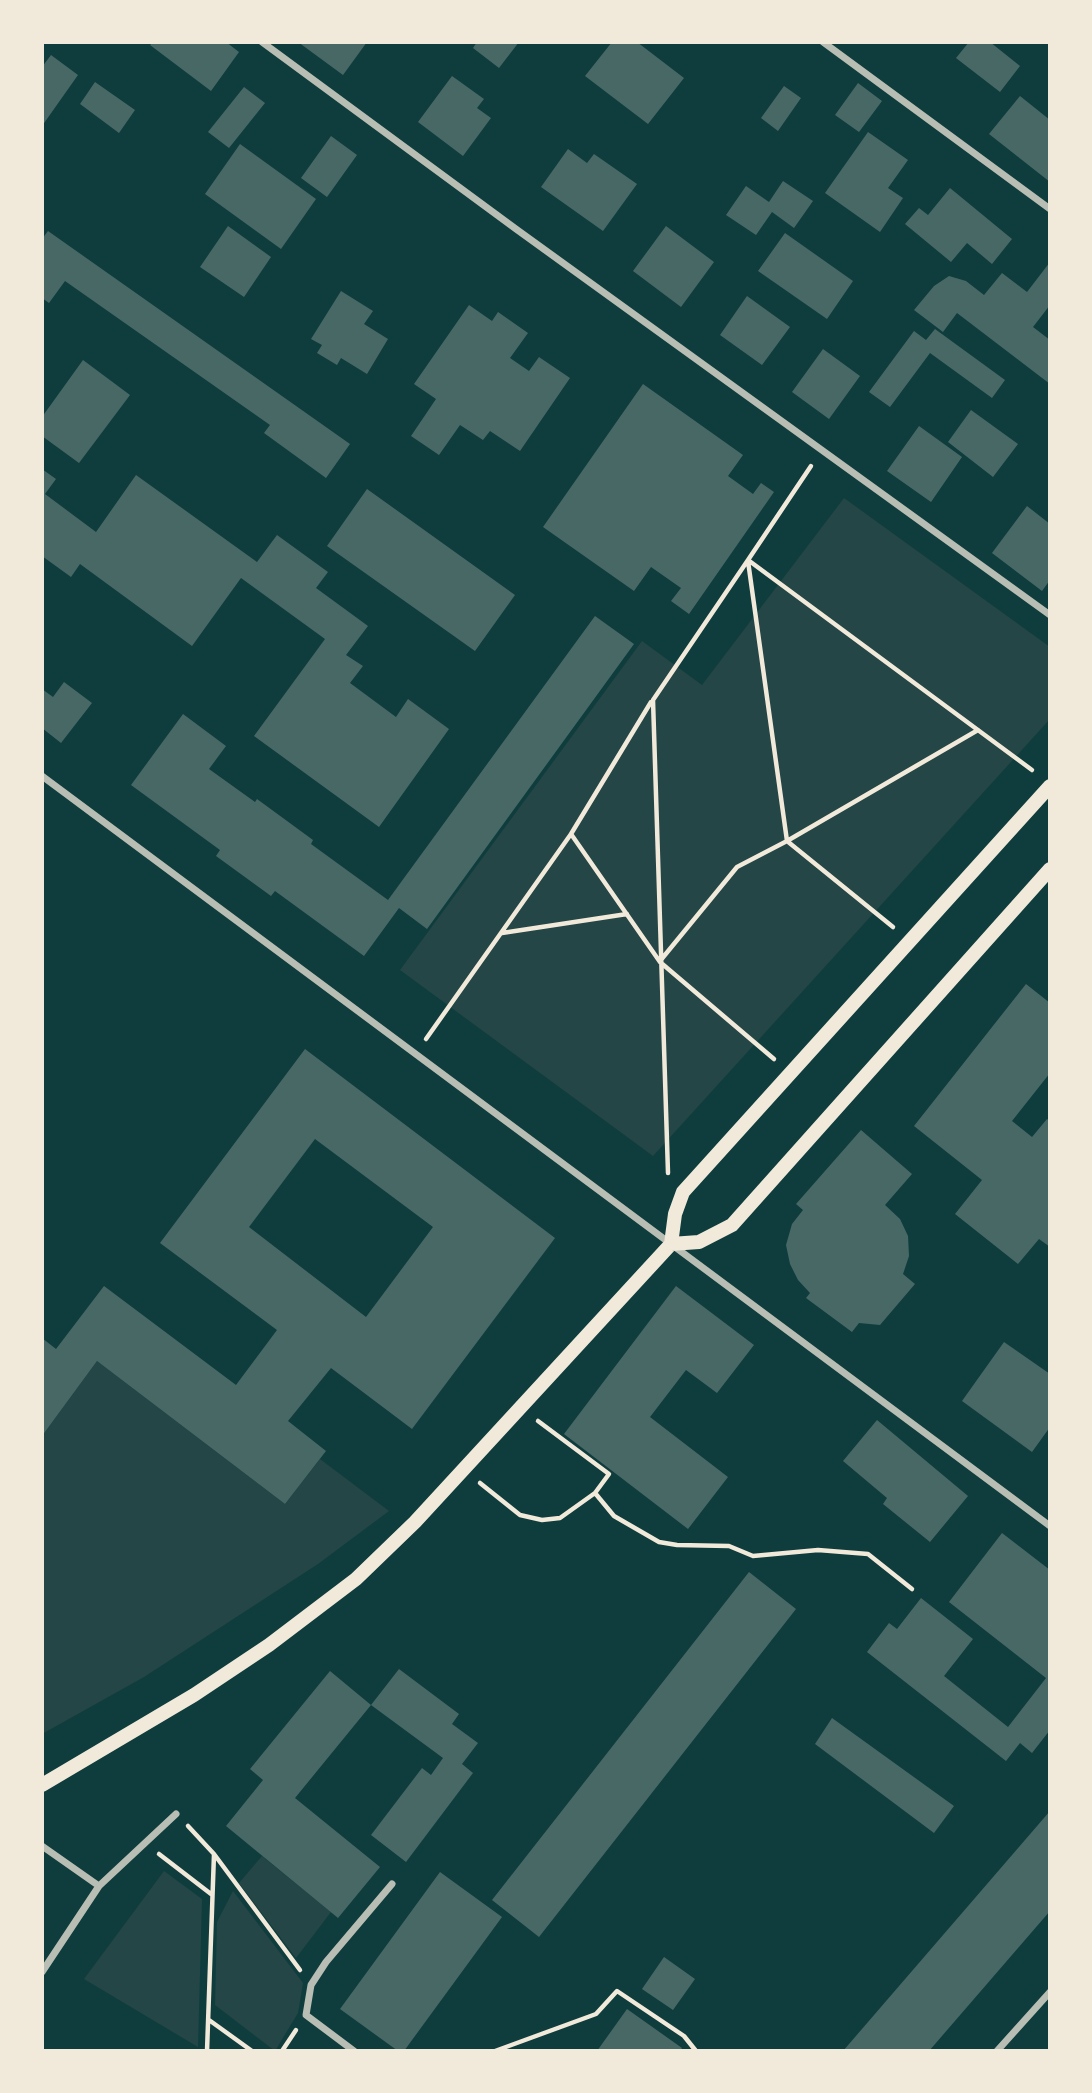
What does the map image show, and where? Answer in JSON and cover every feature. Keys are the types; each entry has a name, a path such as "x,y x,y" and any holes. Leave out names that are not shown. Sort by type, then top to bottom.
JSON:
{"main road":[{"path":"42,1785 194,1695 269,1645 356,1578 415,1522 671,1244 675,1214 683,1192 910,941 1045,781"},
{"path":"671,1244 699,1242 733,1225 1050,869"}],"street":[{"path":"262,42 1050,615"},
{"path":"823,42 1050,209"},
{"path":"42,776 1050,1526"},
{"path":"42,1972 99,1886 176,1814"},
{"path":"42,1846 99,1886"},
{"path":"354,2051 306,2015 311,1985 326,1962 392,1884"},
{"path":"997,2051 1050,1992"}],"path":[{"path":"416,1054 571,834 653,700 821,451"},
{"path":"748,561 1045,781"},
{"path":"748,561 787,841 910,941"},
{"path":"653,700 668,1177"},
{"path":"660,962 737,867 787,841 978,730"},
{"path":"571,834 660,962 791,1073"},
{"path":"501,933 626,914"},
{"path":"464,1469 520,1515 542,1520 560,1518 595,1493 609,1474 520,1407"},
{"path":"595,1493 614,1516 659,1542 729,1546 752,1556 818,1550 868,1554 912,1589"},
{"path":"176,1814 214,1854 311,1985"},
{"path":"145,1843 211,1895"},
{"path":"207,2051 214,1854"},
{"path":"495,2051 596,2014 617,1991 684,2036 696,2051"},
{"path":"208,2019 252,2051"}],"shaded area":[{"path":"844,498 1050,647 1050,719 653,1156 400,970 642,641 702,685"},
{"path":"97,1361 285,1504 320,1459 389,1511 318,1564 144,1677 42,1734 42,1436"},
{"path":"262,1856 331,1912 296,1958 239,1883"},
{"path":"164,1871 202,1899 198,2047 84,1979"},
{"path":"233,1891 303,1983 298,2013 275,2051 215,2005 217,1922"}],"building":[{"path":"153,42 226,42 239,52 211,91 150,45"},
{"path":"298,42 367,42 343,75"},
{"path":"477,42 519,42 499,68 473,48"},
{"path":"612,42 637,42 684,78 648,124 585,76"},
{"path":"969,42 990,42 1020,66 1000,92 956,58"},
{"path":"51,55 78,75 42,126 42,67"},
{"path":"452,76 484,99 477,108 491,118 463,156 418,122"},
{"path":"95,82 135,110 119,133 80,104"},
{"path":"858,83 882,101 859,132 835,115"},
{"path":"784,86 801,98 778,131 761,118"},
{"path":"244,87 265,103 229,148 208,132"},
{"path":"1020,96 1050,120 1050,182 989,134"},
{"path":"868,132 908,160 888,188 903,198 880,232 825,193"},
{"path":"331,136 357,155 327,197 301,178"},
{"path":"240,144 316,199 281,249 205,194"},
{"path":"568,149 587,163 594,154 637,184 603,231 541,187"},
{"path":"783,181 813,201 794,228 772,212 756,235 726,215 746,186 769,202"},
{"path":"950,188 1012,239 992,264 967,243 951,262 905,224 919,208 928,215"},
{"path":"228,226 271,257 244,297 200,267"},
{"path":"666,226 714,262 681,307 633,271"},
{"path":"48,231 350,444 326,478 264,433 270,425 65,281 49,303 42,298 42,239"},
{"path":"785,233 853,281 827,319 758,271"},
{"path":"1050,262 1050,305 1033,327 1050,340 1050,384 957,313 943,332 914,310 934,286 949,276 966,281 984,295 1002,273 1027,292"},
{"path":"341,291 373,311 364,324 388,339 367,374 341,358 337,365 317,353 322,345 311,339"},
{"path":"747,296 790,327 762,365 720,335"},
{"path":"469,305 492,321 498,312 528,333 510,358 529,371 539,357 570,378 520,451 490,431 483,440 460,425 439,455 411,436 436,399 414,384"},
{"path":"935,329 1005,380 992,398 930,353 890,407 869,392 914,331 926,340"},
{"path":"823,349 860,376 829,419 792,392"},
{"path":"83,360 130,395 79,463 42,436 42,417"},
{"path":"643,384 743,455 728,476 753,494 761,483 774,492 689,614 671,601 681,588 651,567 634,591 543,527"},
{"path":"971,410 1018,444 993,477 948,442"},
{"path":"919,426 962,457 931,502 887,471"},
{"path":"42,469 56,479 45,494 96,532 136,475 257,562 277,535 328,572 316,588 368,626 346,655 363,666 350,683 396,717 408,699 449,729 379,827 254,736 325,639 241,578 192,646 80,564 71,577 42,556"},
{"path":"367,489 515,595 475,651 327,546"},
{"path":"1027,506 1050,524 1050,580 1042,591 992,553"},
{"path":"595,616 634,644 427,929 399,908 364,956 275,891 271,896 216,856 220,850 131,785 183,714 226,746 209,769 255,802 257,799 313,840 311,844 388,900"},
{"path":"64,682 92,703 61,743 42,728 42,689 53,697"},
{"path":"1026,984 1050,1003 1050,1073 1012,1121 1032,1137 1047,1119 1050,1121 1050,1247 1039,1239 1018,1264 955,1214 982,1180 914,1126"},
{"path":"305,1049 555,1238 412,1429 331,1368 288,1421 326,1451 285,1504 97,1361 42,1436 42,1338 56,1349 104,1286 236,1385 277,1330 160,1243","holes":["315,1139 433,1227 366,1317 249,1227"]},
{"path":"861,1130 912,1174 885,1205 900,1219 908,1236 909,1256 903,1274 915,1284 880,1325 859,1323 852,1332 806,1298 810,1293 798,1280 790,1264 786,1245 792,1224 803,1210 796,1204"},
{"path":"676,1286 754,1345 717,1393 686,1370 650,1417 728,1477 688,1529 564,1434"},
{"path":"1004,1342 1050,1374 1050,1427 1032,1452 962,1401"},
{"path":"877,1420 968,1496 930,1542 883,1504 887,1498 843,1461"},
{"path":"1002,1533 1050,1570 1050,1730 1032,1753 1020,1743 1006,1761 867,1652 889,1623 897,1629 921,1598 973,1639 944,1676 1008,1727 1046,1678 949,1602"},
{"path":"749,1572 796,1609 539,1937 492,1900"},
{"path":"399,1669 459,1714 452,1724 478,1743 462,1764 473,1773 406,1862 371,1835 422,1768 431,1775 443,1758 371,1705"},
{"path":"330,1671 371,1705 295,1798 380,1867 338,1918 226,1826 263,1780 250,1769"},
{"path":"832,1718 954,1806 934,1833 815,1744"},
{"path":"1050,1811 1050,1911 929,2051 843,2051"},
{"path":"440,1872 502,1917 404,2051 398,2051 340,2009"},
{"path":"664,1957 695,1979 673,2010 642,1989"},
{"path":"627,2009 682,2048 680,2051 597,2051"}]}
